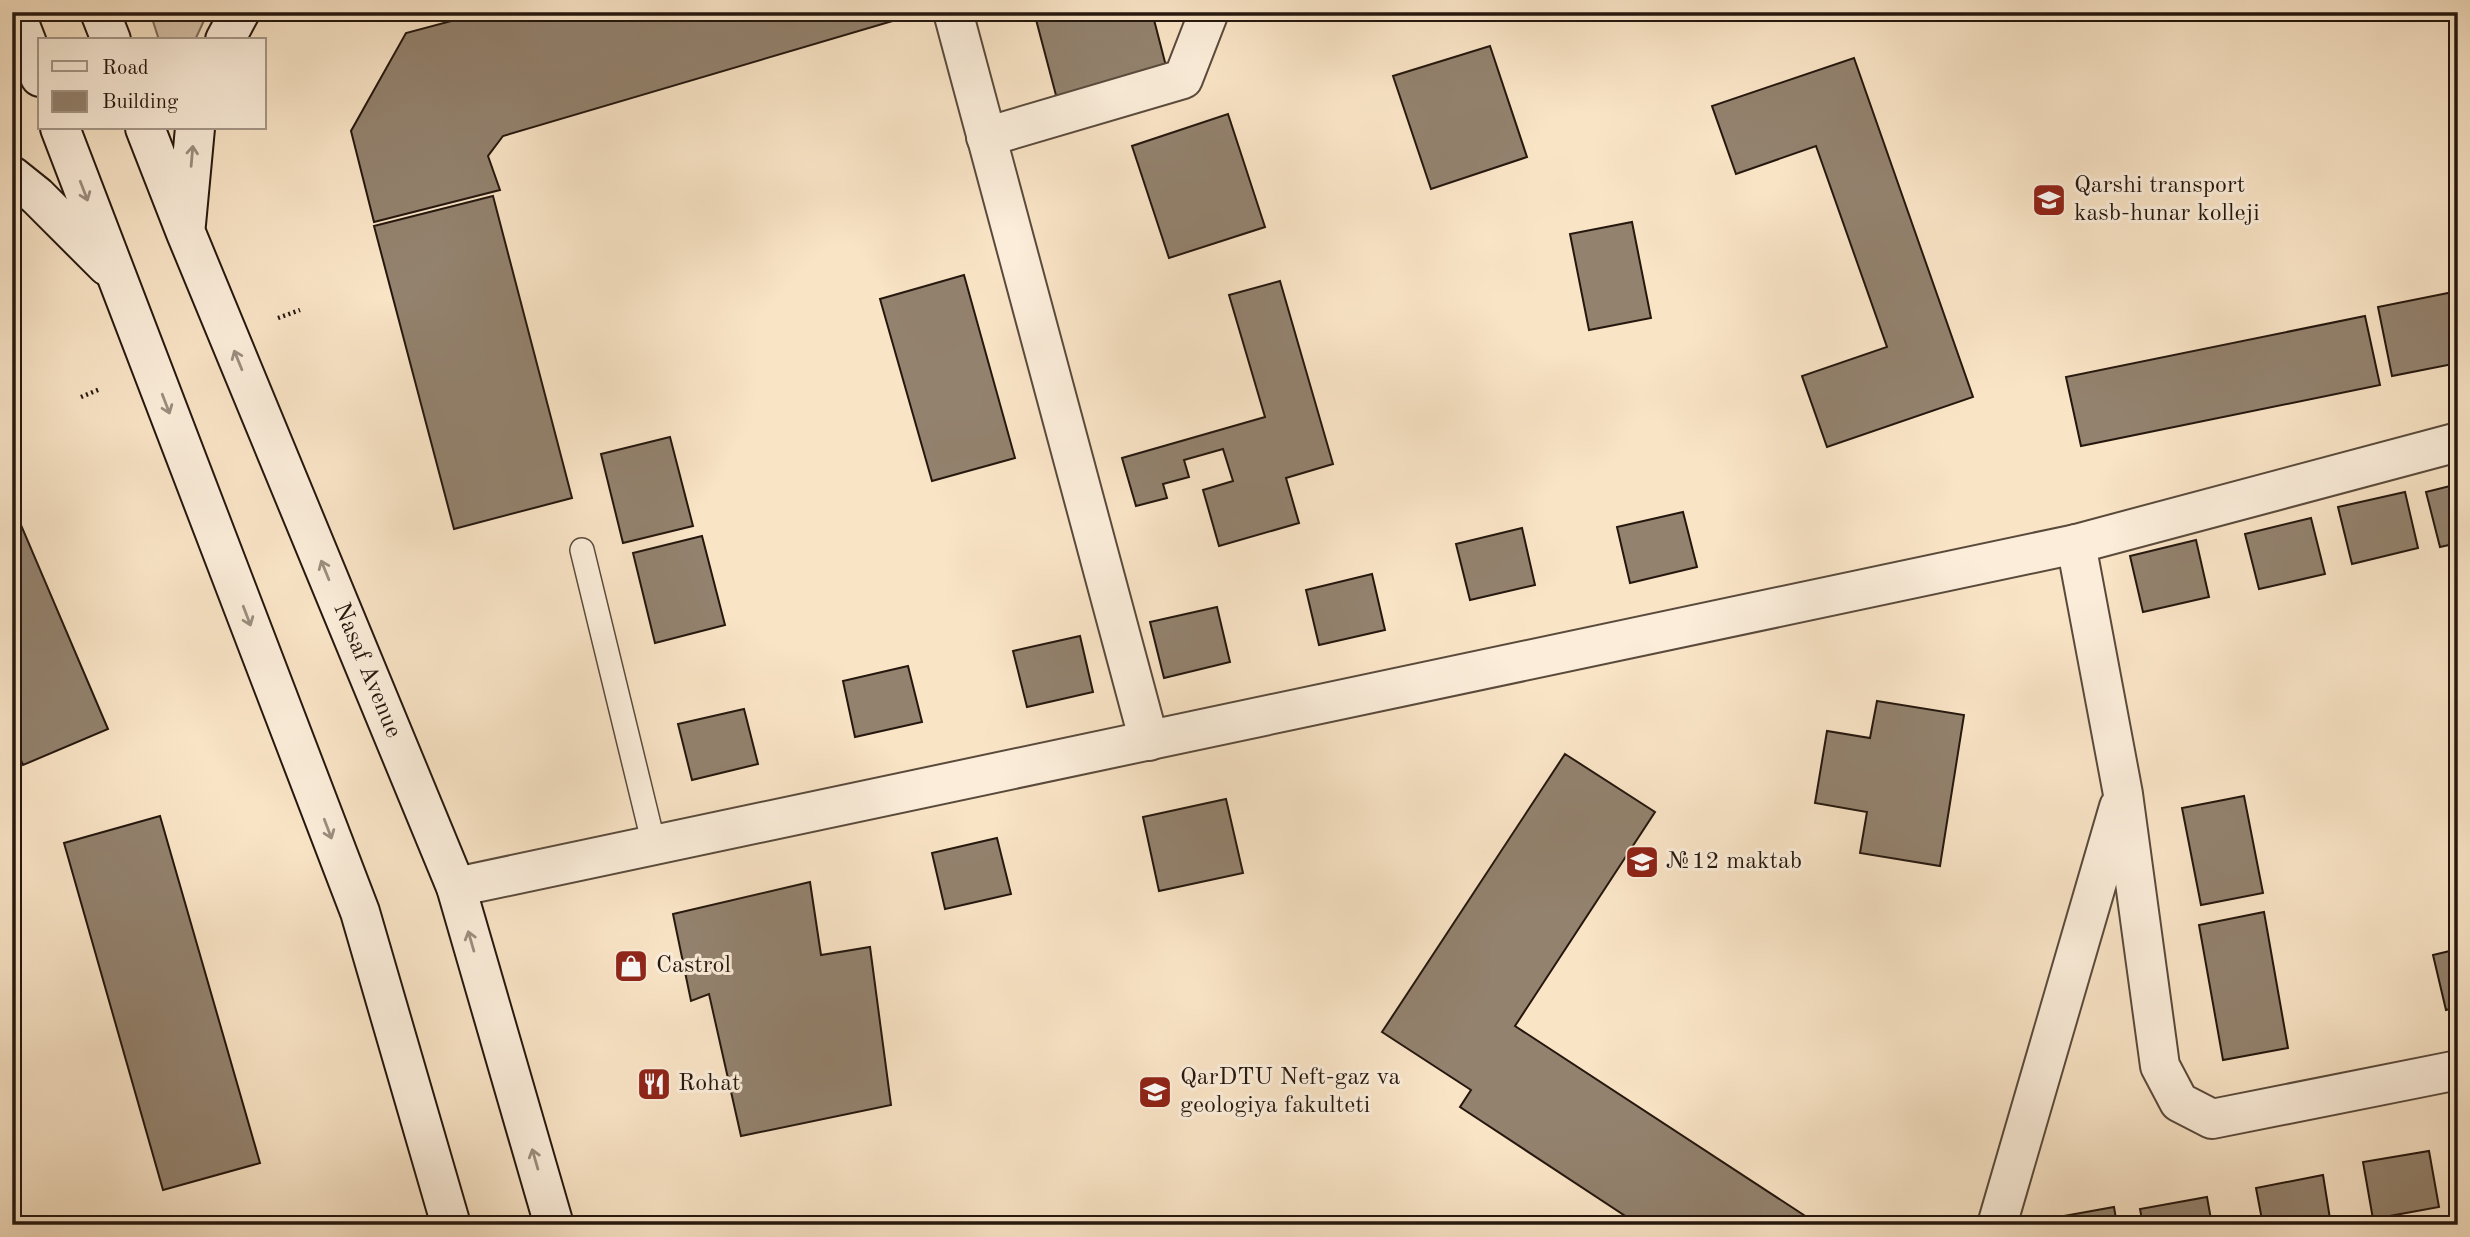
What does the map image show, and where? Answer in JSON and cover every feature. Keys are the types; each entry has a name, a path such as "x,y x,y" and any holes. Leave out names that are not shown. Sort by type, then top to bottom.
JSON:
{"street":[{"path":"16,12 38,71"},
{"path":"100,12 110,38"},
{"path":"226,38 240,12"},
{"path":"953,12 1149,741"},
{"path":"986,136 1184,79 1209,12"},
{"path":"61,130 360,912 451,1225"},
{"name":"Nasaf Avenue","path":"146,130 456,887 554,1225"},
{"path":"186,233 195,130"},
{"path":"12,176 37,196 117,276"},
{"path":"456,887 2076,544 2458,442"},
{"path":"2076,544 2123,794 2160,1066 2179,1101 2212,1119 2458,1070"},
{"path":"1997,1225 2123,794"}],"lane":[{"path":"583,550 654,845"}],"path":[{"path":"278,318 300,310"},
{"path":"82,397 100,389"}],"shaded area":[{"path":"150,12 208,12 196,38 158,38"}],"building":[{"path":"485,12 923,12 503,136 488,156 500,190 374,222 351,131 406,33"},
{"path":"1034,12 1152,12 1167,70 1057,99"},
{"path":"1490,46 1527,157 1431,189 1393,76"},
{"path":"1854,58 1973,397 1827,447 1802,376 1887,347 1816,146 1736,174 1712,106"},
{"path":"1228,114 1265,227 1169,258 1132,146"},
{"path":"493,196 572,498 454,529 374,226"},
{"path":"1632,222 1651,318 1589,330 1570,234"},
{"path":"964,275 1015,458 932,481 880,299"},
{"path":"1280,281 1333,464 1286,478 1299,523 1219,546 1203,490 1233,481 1223,449 1184,460 1189,477 1163,484 1167,498 1136,506 1122,458 1265,417 1229,295"},
{"path":"2458,291 2458,363 2392,376 2378,307"},
{"path":"2365,316 2380,385 2081,446 2066,377"},
{"path":"670,437 693,526 623,543 601,454"},
{"path":"2458,484 2458,543 2440,547 2426,492"},
{"path":"2405,492 2418,548 2352,564 2338,507"},
{"path":"12,504 108,729 23,765 12,739"},
{"path":"1683,512 1697,567 1630,583 1617,527"},
{"path":"2311,518 2325,574 2259,589 2245,534"},
{"path":"1522,528 1535,585 1470,600 1456,544"},
{"path":"702,536 725,625 655,643 633,553"},
{"path":"2196,540 2209,597 2143,612 2130,556"},
{"path":"1372,574 1385,630 1319,645 1306,590"},
{"path":"1217,607 1230,662 1164,678 1150,622"},
{"path":"1080,636 1093,692 1027,707 1013,651"},
{"path":"908,666 922,722 855,737 843,681"},
{"path":"1877,701 1964,715 1940,866 1860,853 1867,812 1815,803 1827,731 1870,738"},
{"path":"744,709 758,764 692,780 678,724"},
{"path":"1565,754 1655,812 1515,1026 1819,1225 1639,1225 1460,1107 1471,1090 1382,1032"},
{"path":"2244,796 2263,893 2201,905 2182,808"},
{"path":"1226,799 1243,873 1159,891 1143,817"},
{"path":"160,816 260,1163 163,1190 64,843"},
{"path":"997,838 1011,894 945,909 932,853"},
{"path":"810,882 821,955 870,947 891,1105 741,1136 709,994 691,1001 673,914"},
{"path":"2264,912 2288,1048 2223,1060 2199,925"},
{"path":"2458,949 2458,1007 2446,1010 2433,955"},
{"path":"2429,1151 2439,1207 2373,1219 2363,1162"},
{"path":"2323,1175 2331,1225 2263,1225 2256,1188"},
{"path":"2207,1197 2212,1225 2143,1225 2140,1209"},
{"path":"2114,1207 2117,1225 2048,1225 2047,1219"}],"place":[{"name":"Qarshi transport kasb-hunar kolleji","path":"2049,200"},
{"name":"№12 maktab","path":"1642,862"},
{"name":"Castrol","path":"631,966"},
{"name":"Rohat","path":"654,1084"},
{"name":"QarDTU Neft-gaz va geologiya fakulteti","path":"1155,1092"}]}
